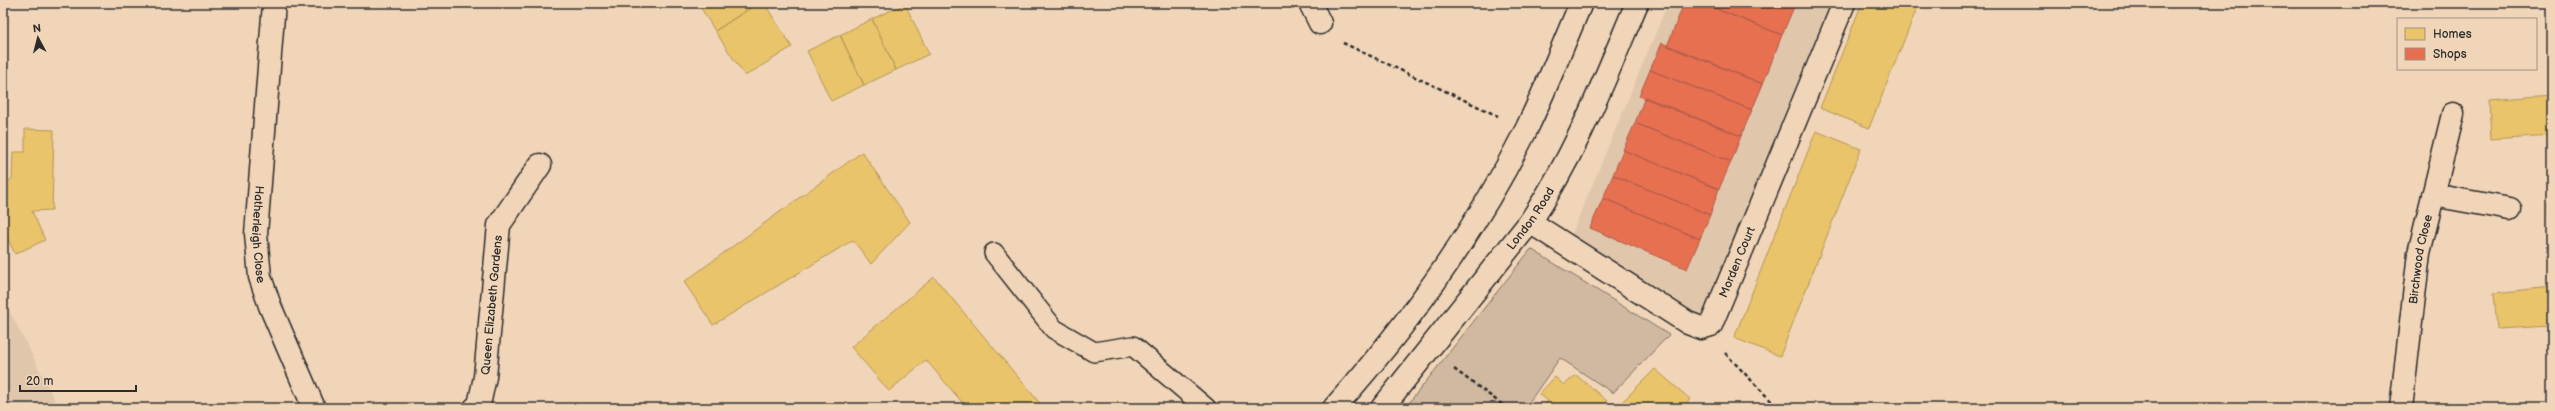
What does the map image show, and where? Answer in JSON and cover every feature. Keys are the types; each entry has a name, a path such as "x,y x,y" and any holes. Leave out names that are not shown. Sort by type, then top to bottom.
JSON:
{"main road":[{"name":"Hatherleigh Close","path":"274,3 257,241 260,277 270,306 314,408"},
{"path":"1310,3 1320,23"},
{"path":"1334,408 1404,324 1450,261 1526,130 1581,3"},
{"name":"London Road","path":"1382,408 1530,222 1552,189 1574,147 1637,3"},
{"name":"Morden Court","path":"1530,222 1688,324 1702,328 1711,325 1844,3"},
{"name":"Birchwood Close","path":"2401,408 2419,253 2453,114"},
{"name":"Queen Elizabeth Gardens","path":"475,408 479,405 485,377 498,225 540,165"},
{"path":"2433,195 2510,209"}],"lane":[{"path":"994,253 1054,329 1094,352 1134,346 1206,408"}],"path":[{"path":"1342,42 1482,108"},
{"path":"1720,349 1778,408"},
{"path":"1428,350 1507,408"}],"shaded area":[{"path":"1668,3 1834,3 1702,319 1571,236"},
{"path":"1531,249 1669,335 1613,393 1560,358 1525,408 1405,408"},
{"path":"3,298 59,408 3,408"}],"building: Homes":[{"path":"698,3 758,3 715,31"},
{"path":"758,3 764,3 792,47 745,76 715,31"},
{"path":"1862,3 1919,3 1869,128 1820,108"},
{"path":"905,4 929,54 896,70 872,19"},
{"path":"872,19 896,70 864,85 840,35"},
{"path":"840,35 864,85 831,101 807,51"},
{"path":"2552,95 2552,135 2491,139 2489,100"},
{"path":"25,129 54,130 52,210 32,211 45,240 15,254 3,229 3,184 12,179 13,152 25,152"},
{"path":"1816,131 1861,149 1780,356 1734,338"},
{"path":"862,152 910,222 871,264 853,240 713,325 684,282"},
{"path":"2549,204 2552,204 2552,253"},
{"path":"934,277 1044,408 967,408 926,360 889,391 851,347"},
{"path":"2552,287 2552,326 2497,329 2494,293"},
{"path":"1655,369 1690,399 1683,408 1632,408 1623,401"},
{"path":"1576,375 1607,401 1602,408 1541,408 1548,401 1539,394 1555,377 1564,385"}],"building: Shops":[{"path":"1684,3 1701,3 1782,35 1763,84 1667,46"},
{"path":"1701,3 1783,3 1794,7 1782,35"},
{"path":"1783,3 1796,3 1794,7"},
{"path":"1662,43 1763,84 1752,110 1650,70"},
{"path":"1650,70 1752,110 1741,136 1639,96"},
{"path":"1645,97 1741,136 1731,162 1635,123"},
{"path":"1635,123 1731,162 1719,189 1623,150"},
{"path":"1623,150 1719,189 1710,215 1613,175"},
{"path":"1613,175 1710,215 1700,239 1603,198"},
{"path":"1603,198 1700,239 1687,269 1590,228"}]}
